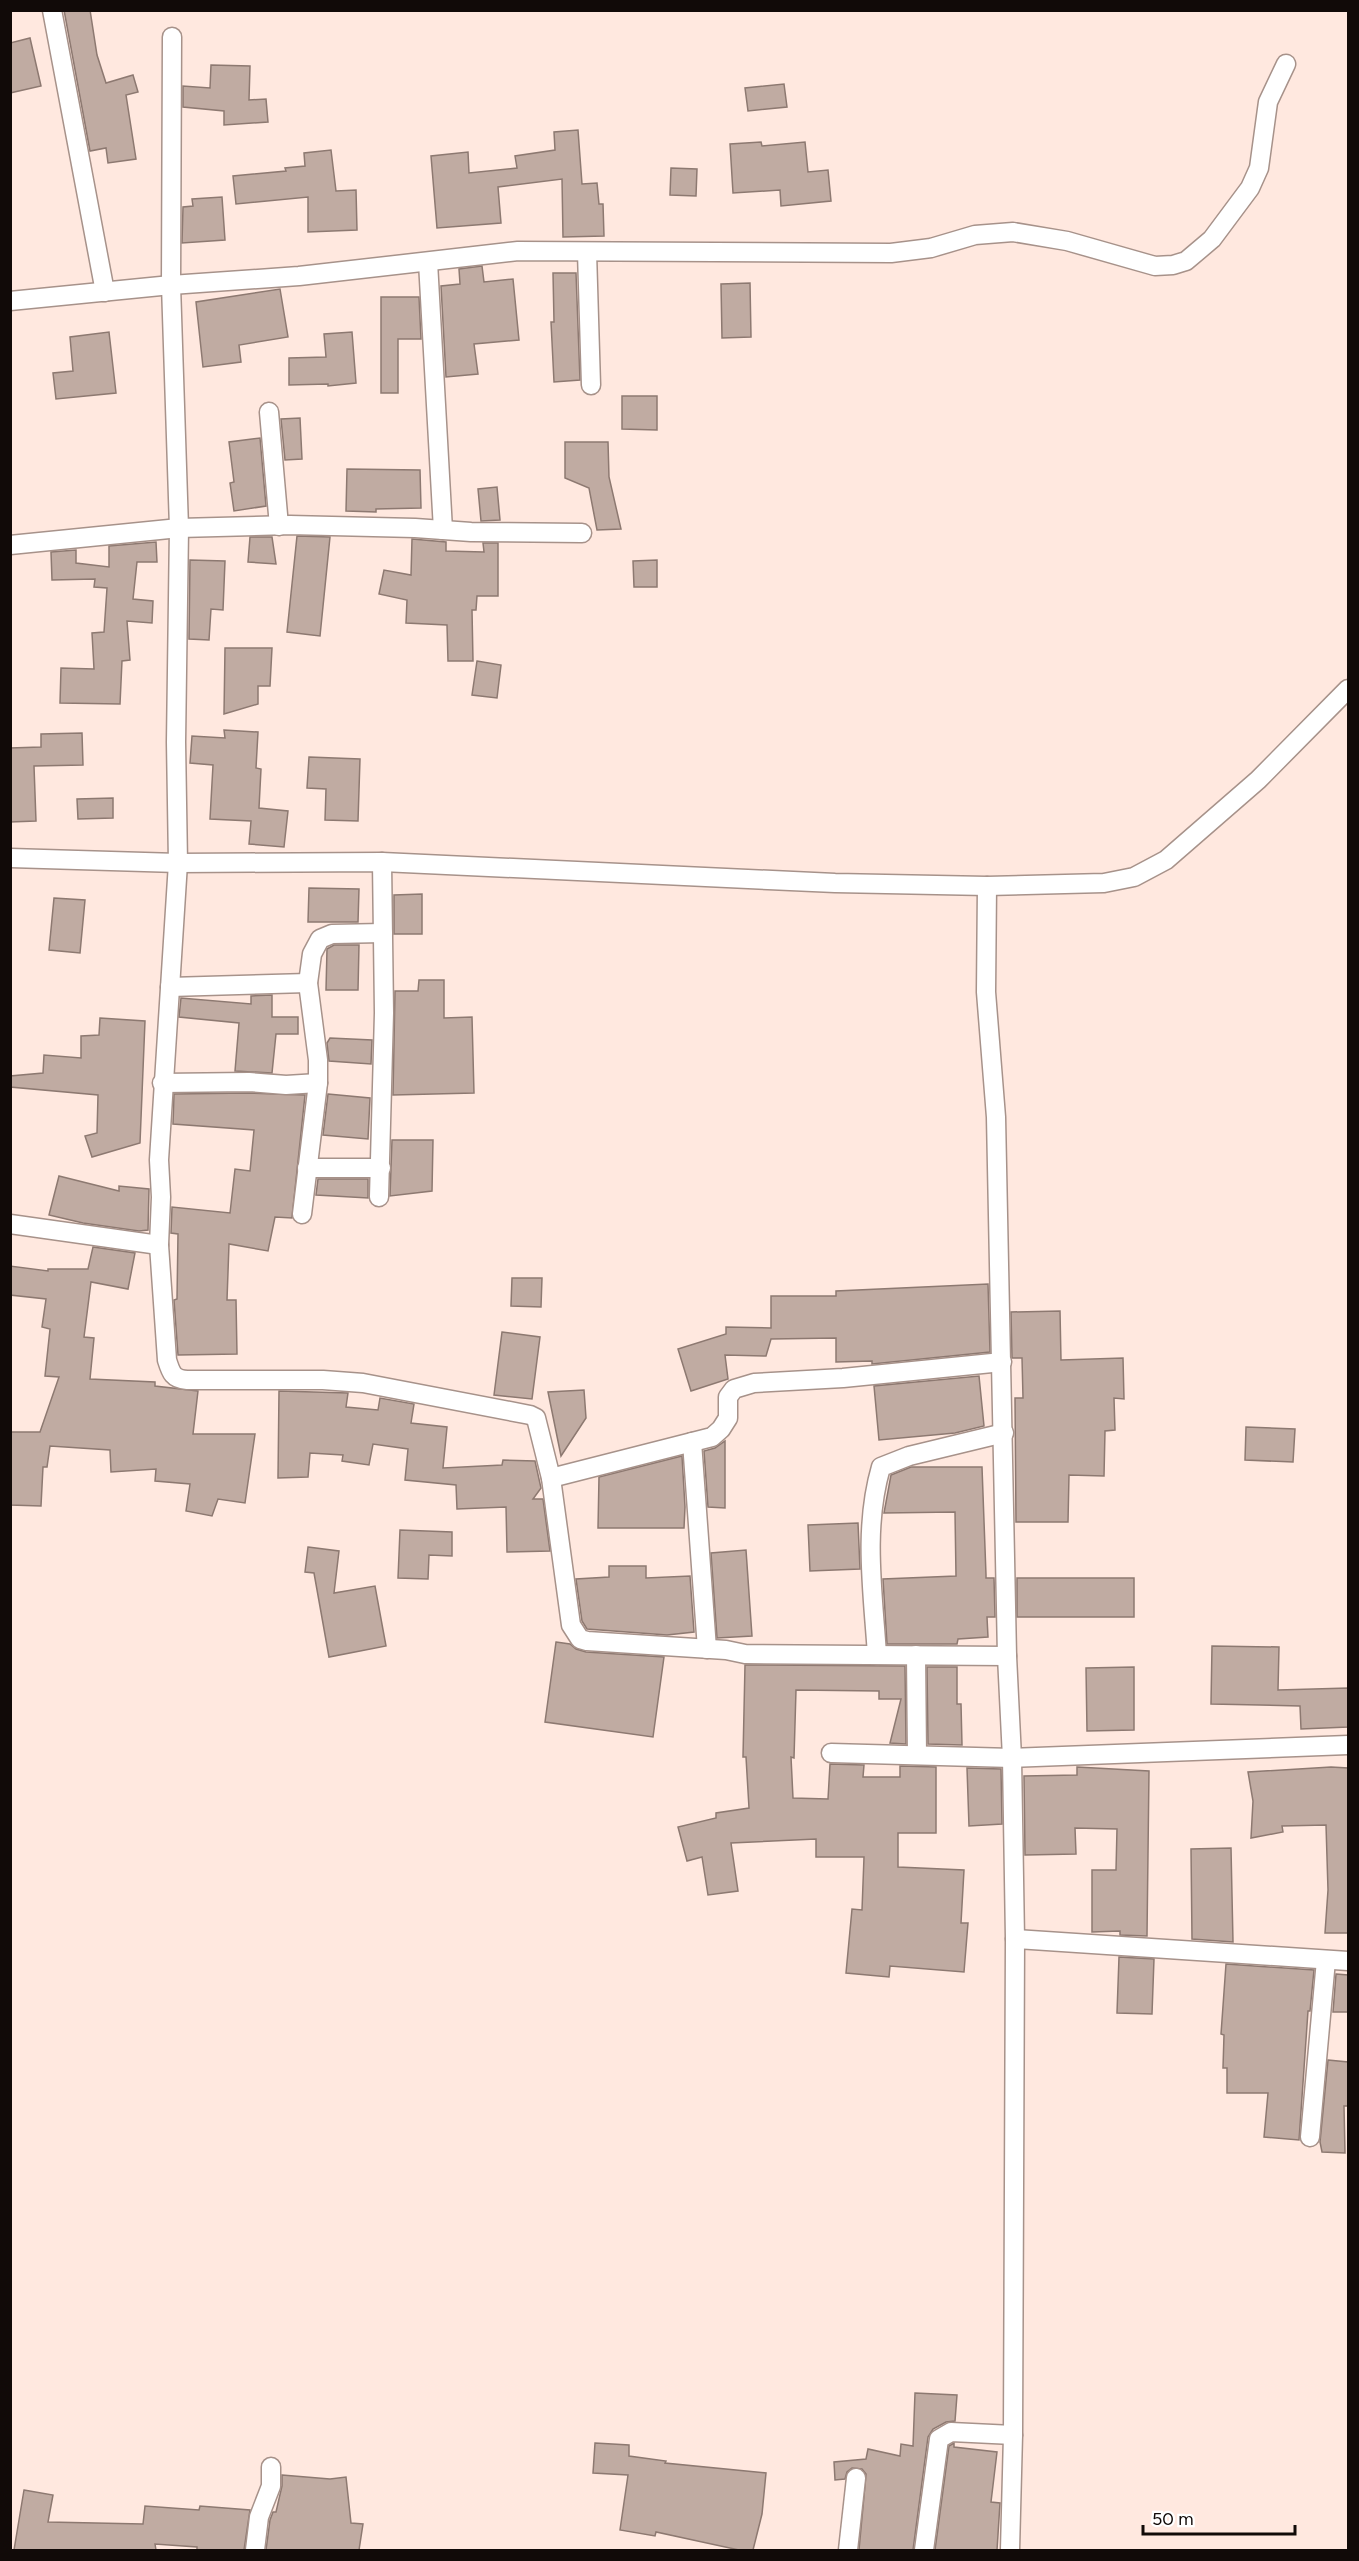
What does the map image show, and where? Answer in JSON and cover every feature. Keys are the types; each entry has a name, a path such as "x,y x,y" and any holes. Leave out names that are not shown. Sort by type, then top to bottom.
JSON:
{"street":[{"path":"52,10 105,292"},
{"path":"172,38 171,285 179,528 176,742 178,863 162,1083 159,1160 161,1197 159,1245 167,1360 171,1374 179,1379 363,1383 536,1418 551,1478 571,1625 575,1634 587,1641 707,1649 745,1654 1007,1656"},
{"path":"10,302 171,285 299,276 518,251 891,253 931,248 975,235 1013,232 1047,236 1155,266 1173,265 1193,257 1205,247 1250,188 1259,168 1268,102 1286,64"},
{"path":"587,252 591,385"},
{"path":"428,262 442,530"},
{"path":"269,412 279,526"},
{"path":"10,545 179,528 279,526 582,533"},
{"path":"10,858 178,863 382,862 836,883 987,886 1104,883 1134,877 1166,860 1258,780 1348,689"},
{"path":"379,1197 382,862"},
{"path":"987,886 986,992 996,1117 1015,1939 1013,2435 1010,2550"},
{"path":"302,1214 318,1083 318,1060 308,983 312,954 320,939 332,934 383,933"},
{"path":"170,987 308,983"},
{"path":"162,1083 249,1082 286,1085 318,1083"},
{"path":"308,1168 381,1168"},
{"path":"10,1224 159,1245"},
{"path":"551,1478 712,1437 728,1418 728,1396 734,1389 754,1383 843,1378 1002,1362"},
{"path":"877,1655 869,1535 874,1492 881,1467 909,1456 1004,1433"},
{"path":"692,1442 707,1649"},
{"path":"916,1655 916,1755"},
{"path":"831,1753 1012,1758 1348,1745"},
{"path":"1015,1939 1348,1961"},
{"path":"1310,2137 1326,1960"},
{"path":"924,2550 939,2439 942,2435 951,2432 1013,2435"},
{"path":"255,2550 259,2517 271,2486 271,2467"},
{"path":"848,2550 856,2478"}],"building":[{"path":"64,10 90,10 97,55 106,83 133,75 138,92 126,95 136,159 108,163 106,148 90,151"},
{"path":"30,38 41,86 10,93 10,43"},
{"path":"211,65 250,66 249,100 266,99 268,122 224,125 224,111 183,107 183,86 210,88"},
{"path":"784,84 787,107 748,111 745,88"},
{"path":"578,130 582,184 597,183 599,204 603,204 604,236 563,237 562,179 498,187 501,223 437,228 431,156 468,152 469,173 517,168 515,156 555,150 554,132"},
{"path":"761,142 762,146 805,142 808,172 828,170 831,201 781,206 780,190 733,193 730,144"},
{"path":"331,150 336,191 356,190 357,230 308,232 308,197 236,204 233,176 286,171 285,168 305,166 304,153"},
{"path":"671,168 697,169 696,196 670,195"},
{"path":"222,197 225,240 182,243 183,207 193,206 192,199"},
{"path":"482,266 484,282 513,279 519,340 474,344 478,374 446,377 441,286 460,284 459,269"},
{"path":"553,273 576,273 580,380 554,382 551,322 554,322"},
{"path":"750,283 751,337 722,338 721,284"},
{"path":"280,289 288,337 239,345 241,362 203,367 196,302"},
{"path":"381,297 419,297 421,339 398,339 398,393 381,393"},
{"path":"109,332 116,393 56,399 53,373 73,371 70,337"},
{"path":"352,332 356,383 328,386 328,384 289,385 289,358 326,357 324,334"},
{"path":"622,396 657,396 657,430 622,429"},
{"path":"300,418 302,459 285,460 281,419"},
{"path":"260,438 266,506 234,511 230,483 234,482 229,442"},
{"path":"565,442 608,442 609,477 621,529 597,530 589,488 565,478"},
{"path":"347,469 420,470 421,508 376,509 376,512 346,511"},
{"path":"497,487 500,520 481,521 478,489"},
{"path":"297,536 330,537 320,636 287,632"},
{"path":"250,537 272,537 276,564 248,562"},
{"path":"412,539 446,542 446,551 484,552 483,543 498,543 498,596 477,596 476,610 472,610 473,661 448,661 447,625 406,623 407,600 379,594 384,570 411,575"},
{"path":"156,542 157,562 137,562 133,599 153,601 152,623 127,621 130,660 122,661 120,704 60,703 61,668 94,669 92,633 104,632 107,588 94,587 95,579 52,580 51,552 76,550 76,563 109,567 109,546"},
{"path":"190,560 225,561 223,610 211,609 209,640 189,639"},
{"path":"657,560 657,587 634,587 633,561"},
{"path":"225,648 272,648 270,686 258,686 258,704 224,714"},
{"path":"477,661 501,665 497,698 472,695"},
{"path":"224,730 258,732 256,768 261,769 259,808 288,811 284,847 249,844 251,821 210,819 213,765 190,763 192,736 225,738"},
{"path":"82,733 83,765 34,766 36,821 10,822 10,748 41,747 41,734"},
{"path":"309,757 360,759 358,821 325,820 326,789 307,788"},
{"path":"113,798 113,818 78,819 77,799"},
{"path":"309,888 359,889 358,922 308,922"},
{"path":"422,894 422,934 394,934 394,895"},
{"path":"54,898 85,900 80,953 49,950"},
{"path":"334,945 359,945 358,990 326,990 327,949"},
{"path":"419,980 444,980 444,1018 472,1017 474,1093 393,1095 395,991 418,991"},
{"path":"272,995 272,1017 298,1017 298,1034 276,1034 272,1073 235,1071 239,1023 179,1017 181,998 251,1004 251,996"},
{"path":"100,1018 145,1021 140,1143 92,1157 85,1136 97,1133 98,1095 10,1087 10,1076 43,1073 44,1055 81,1058 81,1036 99,1035"},
{"path":"330,1038 372,1040 371,1064 329,1061 327,1043"},
{"path":"174,1094 305,1095 292,1218 275,1217 268,1251 229,1244 227,1300 236,1300 237,1354 178,1355 174,1300 177,1299 178,1234 171,1233 172,1207 230,1213 235,1169 250,1171 254,1130 173,1124"},
{"path":"328,1094 370,1098 368,1139 323,1135"},
{"path":"392,1140 433,1140 432,1191 390,1196"},
{"path":"59,1176 119,1191 119,1186 149,1189 148,1230 139,1231 83,1223 49,1215"},
{"path":"318,1179 368,1179 368,1198 316,1195"},
{"path":"93,1247 135,1253 128,1289 91,1282 84,1337 94,1338 90,1379 155,1382 155,1386 198,1391 193,1434 255,1434 245,1503 218,1499 212,1516 186,1511 190,1484 155,1481 156,1469 111,1472 110,1450 50,1446 47,1467 43,1467 41,1506 10,1505 10,1432 40,1432 59,1377 45,1376 50,1329 42,1327 46,1299 10,1295 10,1266 48,1271 48,1269 88,1269"},
{"path":"512,1278 542,1278 541,1307 511,1306"},
{"path":"988,1284 990,1352 872,1364 872,1361 836,1362 836,1338 771,1339 766,1356 725,1355 728,1379 691,1391 678,1349 726,1334 726,1327 771,1328 771,1296 836,1296 836,1291"},
{"path":"1060,1311 1061,1360 1123,1358 1124,1399 1114,1398 1115,1430 1105,1431 1104,1476 1069,1475 1068,1522 1016,1522 1015,1398 1023,1398 1022,1358 1012,1358 1011,1312"},
{"path":"502,1332 540,1337 532,1399 494,1395"},
{"path":"979,1376 984,1426 955,1433 879,1440 874,1386"},
{"path":"584,1390 586,1418 561,1456 548,1392"},
{"path":"279,1391 348,1393 346,1407 378,1410 380,1398 414,1404 411,1423 447,1427 443,1468 502,1465 503,1460 535,1461 541,1488 533,1499 543,1499 550,1551 507,1552 506,1507 457,1509 456,1485 405,1480 408,1449 373,1444 369,1465 342,1461 343,1455 310,1453 308,1477 278,1478"},
{"path":"1246,1427 1295,1429 1293,1462 1245,1460"},
{"path":"725,1441 725,1508 708,1507 704,1451 715,1448"},
{"path":"682,1456 684,1528 598,1528 599,1477"},
{"path":"911,1467 982,1467 986,1578 994,1578 995,1617 987,1617 988,1637 958,1639 957,1644 887,1644 883,1579 956,1576 955,1512 884,1513 891,1475"},
{"path":"858,1523 860,1569 810,1571 808,1525"},
{"path":"400,1530 452,1532 452,1556 429,1555 428,1579 398,1578"},
{"path":"308,1547 339,1551 334,1593 375,1586 386,1646 329,1657 314,1573 305,1572"},
{"path":"746,1550 752,1636 717,1638 711,1553"},
{"path":"609,1566 646,1566 646,1578 690,1576 694,1632 667,1635 587,1629 582,1621 576,1579 609,1577"},
{"path":"1017,1578 1134,1578 1134,1617 1017,1617"},
{"path":"556,1642 570,1644 586,1652 664,1657 653,1737 545,1722"},
{"path":"1212,1646 1279,1647 1278,1690 1348,1688 1348,1727 1301,1729 1300,1706 1211,1704"},
{"path":"745,1665 905,1666 906,1744 890,1743 901,1699 879,1699 879,1691 796,1690 794,1758 791,1757 793,1798 828,1799 830,1764 864,1765 863,1777 900,1777 900,1766 936,1767 936,1833 898,1833 898,1867 964,1870 961,1923 968,1923 964,1972 890,1966 889,1977 846,1973 852,1909 862,1910 864,1857 816,1857 816,1839 731,1843 738,1891 708,1895 702,1857 687,1861 678,1827 716,1818 716,1813 749,1808 746,1757 743,1757"},
{"path":"927,1667 957,1667 957,1704 961,1704 962,1745 928,1744"},
{"path":"1134,1667 1134,1730 1087,1731 1086,1668"},
{"path":"1077,1767 1149,1771 1147,1936 1120,1935 1120,1931 1092,1932 1092,1870 1116,1870 1117,1829 1075,1828 1076,1854 1025,1855 1024,1776 1077,1775"},
{"path":"967,1768 1001,1769 1002,1824 969,1826"},
{"path":"1348,1768 1348,1933 1325,1933 1328,1890 1326,1825 1282,1826 1283,1832 1251,1838 1253,1801 1248,1772"},
{"path":"1231,1848 1233,1942 1192,1939 1191,1849"},
{"path":"1119,1957 1154,1959 1152,2014 1117,2013"},
{"path":"1226,1964 1314,1970 1310,2011 1308,2011 1299,2140 1264,2137 1268,2093 1227,2093 1227,2068 1223,2068 1224,2035 1221,2034"},
{"path":"1336,1974 1348,1975 1348,2012 1333,2012"},
{"path":"1328,2060 1348,2062 1348,2106 1344,2106 1345,2153 1322,2152 1320,2142"},
{"path":"915,2393 957,2395 955,2421 946,2422 933,2429 928,2437 913,2550 859,2550 866,2474 862,2469 852,2468 847,2472 845,2479 835,2480 834,2462 866,2459 868,2449 900,2456 901,2444 913,2446"},
{"path":"595,2443 629,2445 629,2456 666,2461 665,2463 766,2473 762,2514 753,2550 739,2550 656,2532 655,2536 620,2530 628,2475 593,2473"},
{"path":"954,2443 954,2447 997,2452 991,2502 1000,2503 997,2550 935,2550 949,2446"},
{"path":"282,2475 330,2479 346,2477 351,2523 363,2524 359,2550 266,2550 270,2520 273,2512 276,2512"},
{"path":"24,2490 53,2495 48,2522 143,2524 145,2506 199,2510 200,2506 250,2510 244,2550 197,2550 197,2547 155,2544 156,2550 14,2550"}]}
